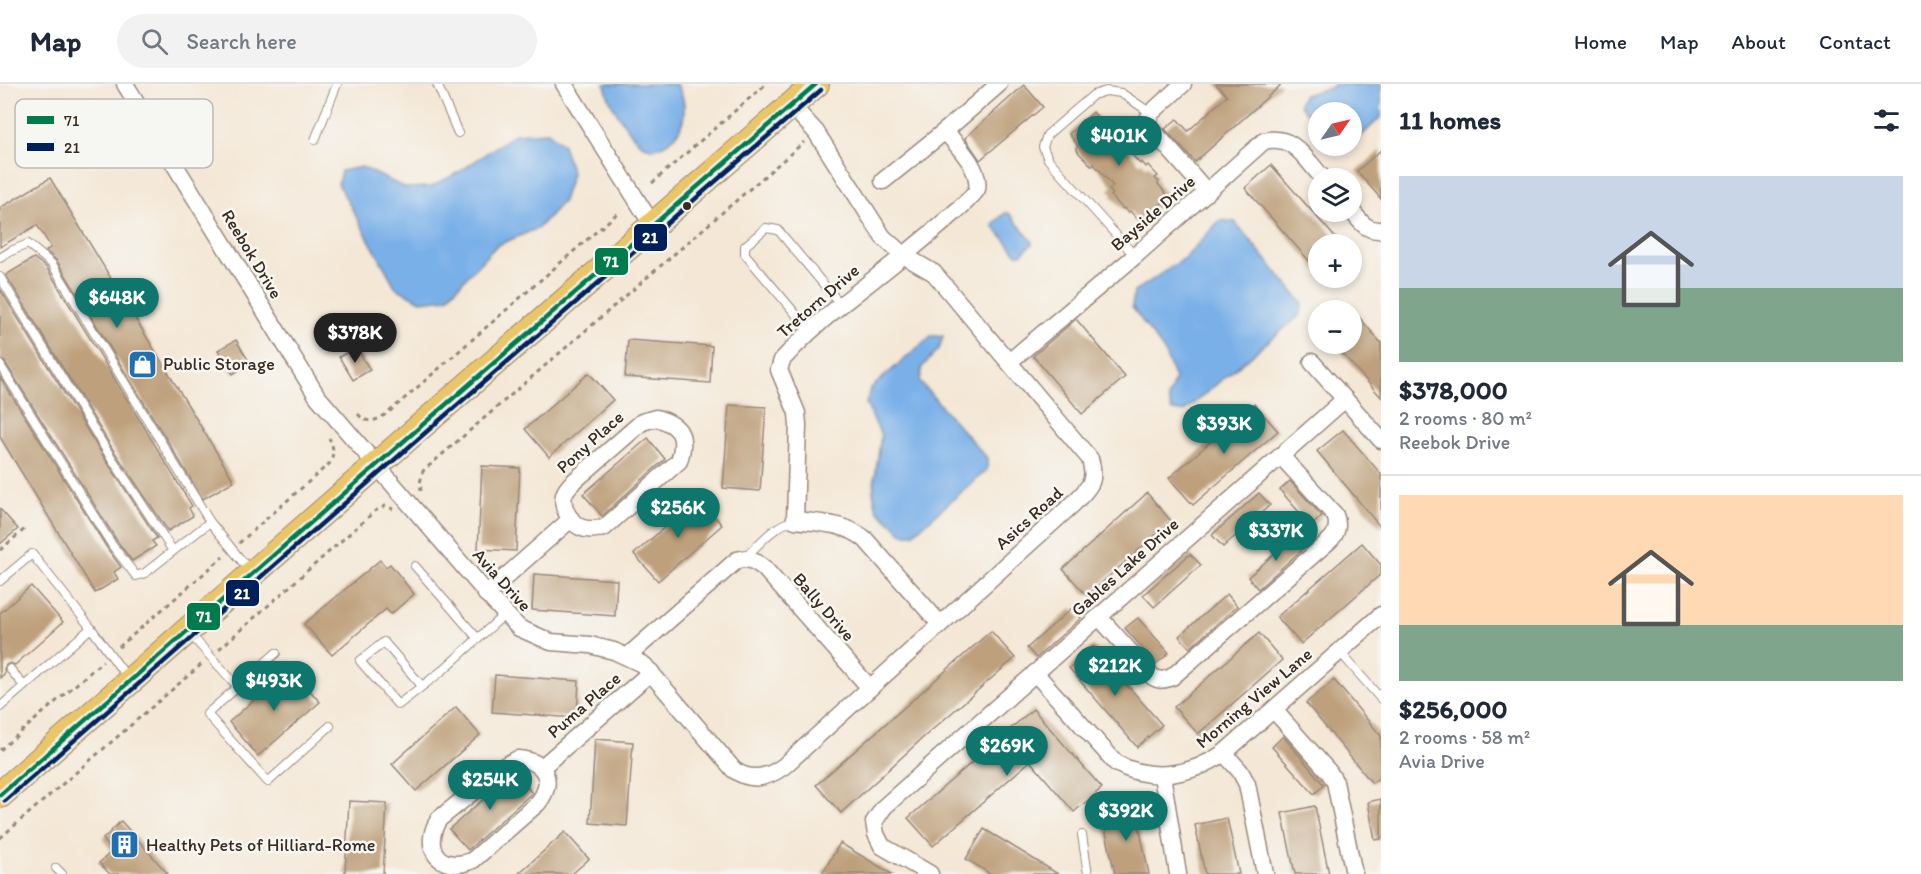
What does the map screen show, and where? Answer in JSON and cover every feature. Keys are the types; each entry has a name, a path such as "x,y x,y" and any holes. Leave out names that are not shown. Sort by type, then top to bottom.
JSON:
{"main road":[{"path":"0,795 816,84"}],"street":[{"name":"Reebok Drive","path":"125,84 134,99"},
{"path":"564,84 653,226"},
{"path":"883,182 999,84"},
{"path":"1183,84 1151,113 1148,119 1149,126 1207,192"},
{"name":"Asics Road","path":"627,656 644,665 651,672 734,770 741,775 749,776 766,777 774,774 1073,504 1089,487 1094,473 1090,459 934,273 903,255 883,237 816,132 792,106"},
{"name":"Tretorn Drive","path":"795,520 798,419 779,370 782,360 841,305 975,193 978,187 972,165 945,130"},
{"name":"Bayside Drive","path":"1010,362 1135,256 1264,141 1276,138 1291,143 1314,168"},
{"name":"Reebok Drive","path":"177,168 317,396 377,465"},
{"path":"1361,222 1365,227 1375,231 1381,230"},
{"path":"1312,362 1381,440"},
{"name":"Gables Lake Drive","path":"930,874 882,846 876,834 874,822 884,807 1345,399"},
{"name":"Pony Place","path":"656,418 670,422 680,433 683,447 679,461 604,528 592,530 580,527 571,519 564,507 564,494 572,483 642,422 656,418"},
{"path":"1099,617 1153,677 1166,680 1329,541 1336,532 1335,515 1281,456"},
{"name":"Avia Drive","path":"377,465 486,594 519,628 551,642 590,645 627,656"},
{"path":"486,594 571,519"},
{"path":"795,520 842,526 856,531 940,624"},
{"path":"627,656 737,560 744,558"},
{"name":"Bally Drive","path":"744,558 764,568 870,688"},
{"name":"Morning View Lane","path":"1035,673 1116,763 1130,770 1162,775 1190,771 1202,767 1224,753 1381,615"},
{"name":"Puma Place","path":"542,767 651,672"},
{"path":"1274,710 1329,772 1335,782 1354,874"},
{"path":"1224,753 1240,771 1247,784 1265,874"},
{"path":"518,759 531,760 542,767 547,780 546,793 473,860 461,865 448,864 437,856 431,844 432,831 439,819 512,762 518,759"},
{"path":"1162,775 1178,874"}],"lane":[{"path":"315,140 337,84"},
{"path":"437,84 458,134"},
{"path":"1135,256 1048,159 1043,147 1047,135 1093,96 1100,93 1121,93 1151,113"},
{"path":"811,332 745,254 745,246 766,228 778,230 841,305"},
{"path":"0,258 28,244 52,264 210,522 253,574"},
{"path":"0,277 107,451 173,551"},
{"path":"0,365 112,545 136,576 145,573 210,522"},
{"path":"744,558 775,529 786,522 795,520"},
{"path":"0,581 32,554 91,628 130,682"},
{"path":"415,566 478,639"},
{"path":"422,686 384,642 360,661 398,705 422,686 478,639 505,614"},
{"path":"0,706 91,628"},
{"path":"188,631 238,687"},
{"path":"1340,652 1381,699"},
{"path":"276,653 207,714 268,782 330,726"},
{"path":"10,669 24,686"},
{"path":"1082,835 1088,874"}],"path":[{"path":"652,183 766,84"},
{"path":"421,491 423,471 804,142"},
{"path":"358,414 362,419 372,422 381,419 620,211"},
{"path":"0,838 375,512 385,507 397,510"},
{"path":"0,550 26,528"},
{"path":"0,750 102,662"}],"water":[{"path":"605,84 676,84 684,109 677,134 659,147 650,148 642,144 633,136 617,113 609,99"},
{"path":"1335,84 1381,84 1381,117 1362,135 1362,102 1308,102 1308,115 1299,104 1304,95 1330,88"},
{"path":"548,132 563,145 572,173 563,201 538,228 496,246 447,298 421,301 396,288 338,184 341,171 362,167 405,188 431,187 459,172 515,134"},
{"path":"1005,213 1009,213 1032,241 1032,244 1021,254 1017,254 994,227 994,223"},
{"path":"1220,220 1235,222 1303,304 1299,316 1183,412 1172,411 1168,398 1175,379 1164,351 1132,307 1134,292 1185,258"},
{"path":"931,336 943,336 939,349 922,367 920,382 987,458 987,470 913,534 904,534 877,510 873,492 881,435 866,404 870,389"}],"building":[{"path":"1216,84 1282,84 1195,162 1165,129 1177,119 1188,131 1227,96"},
{"path":"1024,85 1043,107 980,160 965,138"},
{"path":"1093,112 1103,124 1106,122 1110,126 1111,124 1120,134 1123,141 1121,142 1140,164 1142,162 1146,167 1148,165 1158,176 1155,178 1158,184 1169,197 1140,222 1111,196 1113,194 1109,190 1113,186 1094,164 1092,166 1079,153 1076,148 1078,146 1069,134"},
{"path":"1381,150 1381,199 1362,177 1360,168"},
{"path":"1271,165 1308,207 1308,222 1322,222 1332,234 1308,234 1308,260 1245,188"},
{"name":"Public Storage","path":"50,178 234,481 203,499 57,261 46,251 51,247 37,225 0,247 0,208"},
{"name":"Public Storage","path":"34,258 47,268 192,506 189,508 193,516 168,531 112,448 6,275"},
{"path":"0,289 157,538 152,541 156,546 132,561 117,541 5,362 0,359"},
{"path":"1076,319 1125,377 1082,414 1033,356"},
{"path":"1362,321 1381,343 1381,397 1343,354 1362,354"},
{"path":"236,340 250,363 233,374 218,350"},
{"path":"628,340 712,346 710,383 625,377"},
{"path":"356,347 370,370 353,380 339,357"},
{"path":"589,373 613,400 549,457 525,429"},
{"path":"0,377 121,567 114,572 118,579 95,593 0,437"},
{"path":"1254,404 1278,431 1193,505 1169,478"},
{"path":"729,405 766,407 760,491 723,488"},
{"path":"1343,430 1381,474 1381,528 1317,451"},
{"path":"648,438 665,459 602,516 583,494"},
{"path":"482,466 520,468 516,551 478,549"},
{"path":"1290,481 1322,516 1311,526 1280,490"},
{"path":"1147,493 1171,521 1087,596 1063,569"},
{"path":"1259,493 1270,505 1223,547 1212,535"},
{"path":"698,498 722,525 658,581 634,554"},
{"path":"0,509 18,529 0,544"},
{"path":"1295,536 1305,547 1258,589 1248,577"},
{"path":"1362,543 1381,565 1381,574 1301,644 1277,617"},
{"path":"1190,554 1201,565 1154,607 1143,595"},
{"path":"380,560 386,567 390,564 414,594 391,614 386,609 332,655 304,624"},
{"path":"534,574 617,580 615,616 532,610"},
{"path":"31,586 63,622 15,665 10,663 6,665 5,673 0,678 0,613"},
{"path":"1227,594 1237,606 1190,648 1179,636"},
{"path":"1072,608 1081,618 1036,658 1027,648"},
{"path":"1138,618 1169,653 1156,664 1125,628"},
{"path":"991,631 1015,658 841,813 816,785"},
{"path":"1259,633 1282,660 1198,734 1174,707"},
{"path":"1093,646 1162,725 1137,747 1069,668"},
{"path":"290,668 320,702 258,756 229,722"},
{"path":"495,675 579,681 577,718 492,712"},
{"path":"1334,680 1381,736 1381,776 1372,783 1306,703"},
{"path":"456,707 480,735 416,791 392,764"},
{"path":"1033,709 1102,788 1074,812 1030,761 933,846 908,818"},
{"path":"1283,736 1324,785 1314,794 1272,747"},
{"path":"595,739 633,742 627,826 590,823"},
{"path":"514,773 532,793 468,850 449,829"},
{"path":"1381,799 1381,839 1375,840 1368,802"},
{"path":"349,801 387,803 383,874 345,874"},
{"path":"1315,806 1329,874 1295,874 1282,813"},
{"path":"1135,807 1149,874 1115,874 1102,814"},
{"path":"1227,818 1239,874 1205,874 1195,825"},
{"name":"Healthy Pets of Hilliard-Rome","path":"121,821 168,874 110,874 99,863 112,851 103,839"},
{"path":"984,829 1058,874 990,874 966,859"},
{"path":"565,832 589,859 572,874 518,874"},
{"path":"840,843 892,874 822,874"}],"transit line":[{"name":"71","path":"0,795 816,84"},
{"name":"21","path":"5,801 821,90"}],"place":[{"name":"Public Storage","path":"142,364"},
{"name":"Healthy Pets of Hilliard-Rome","path":"125,845"}]}
